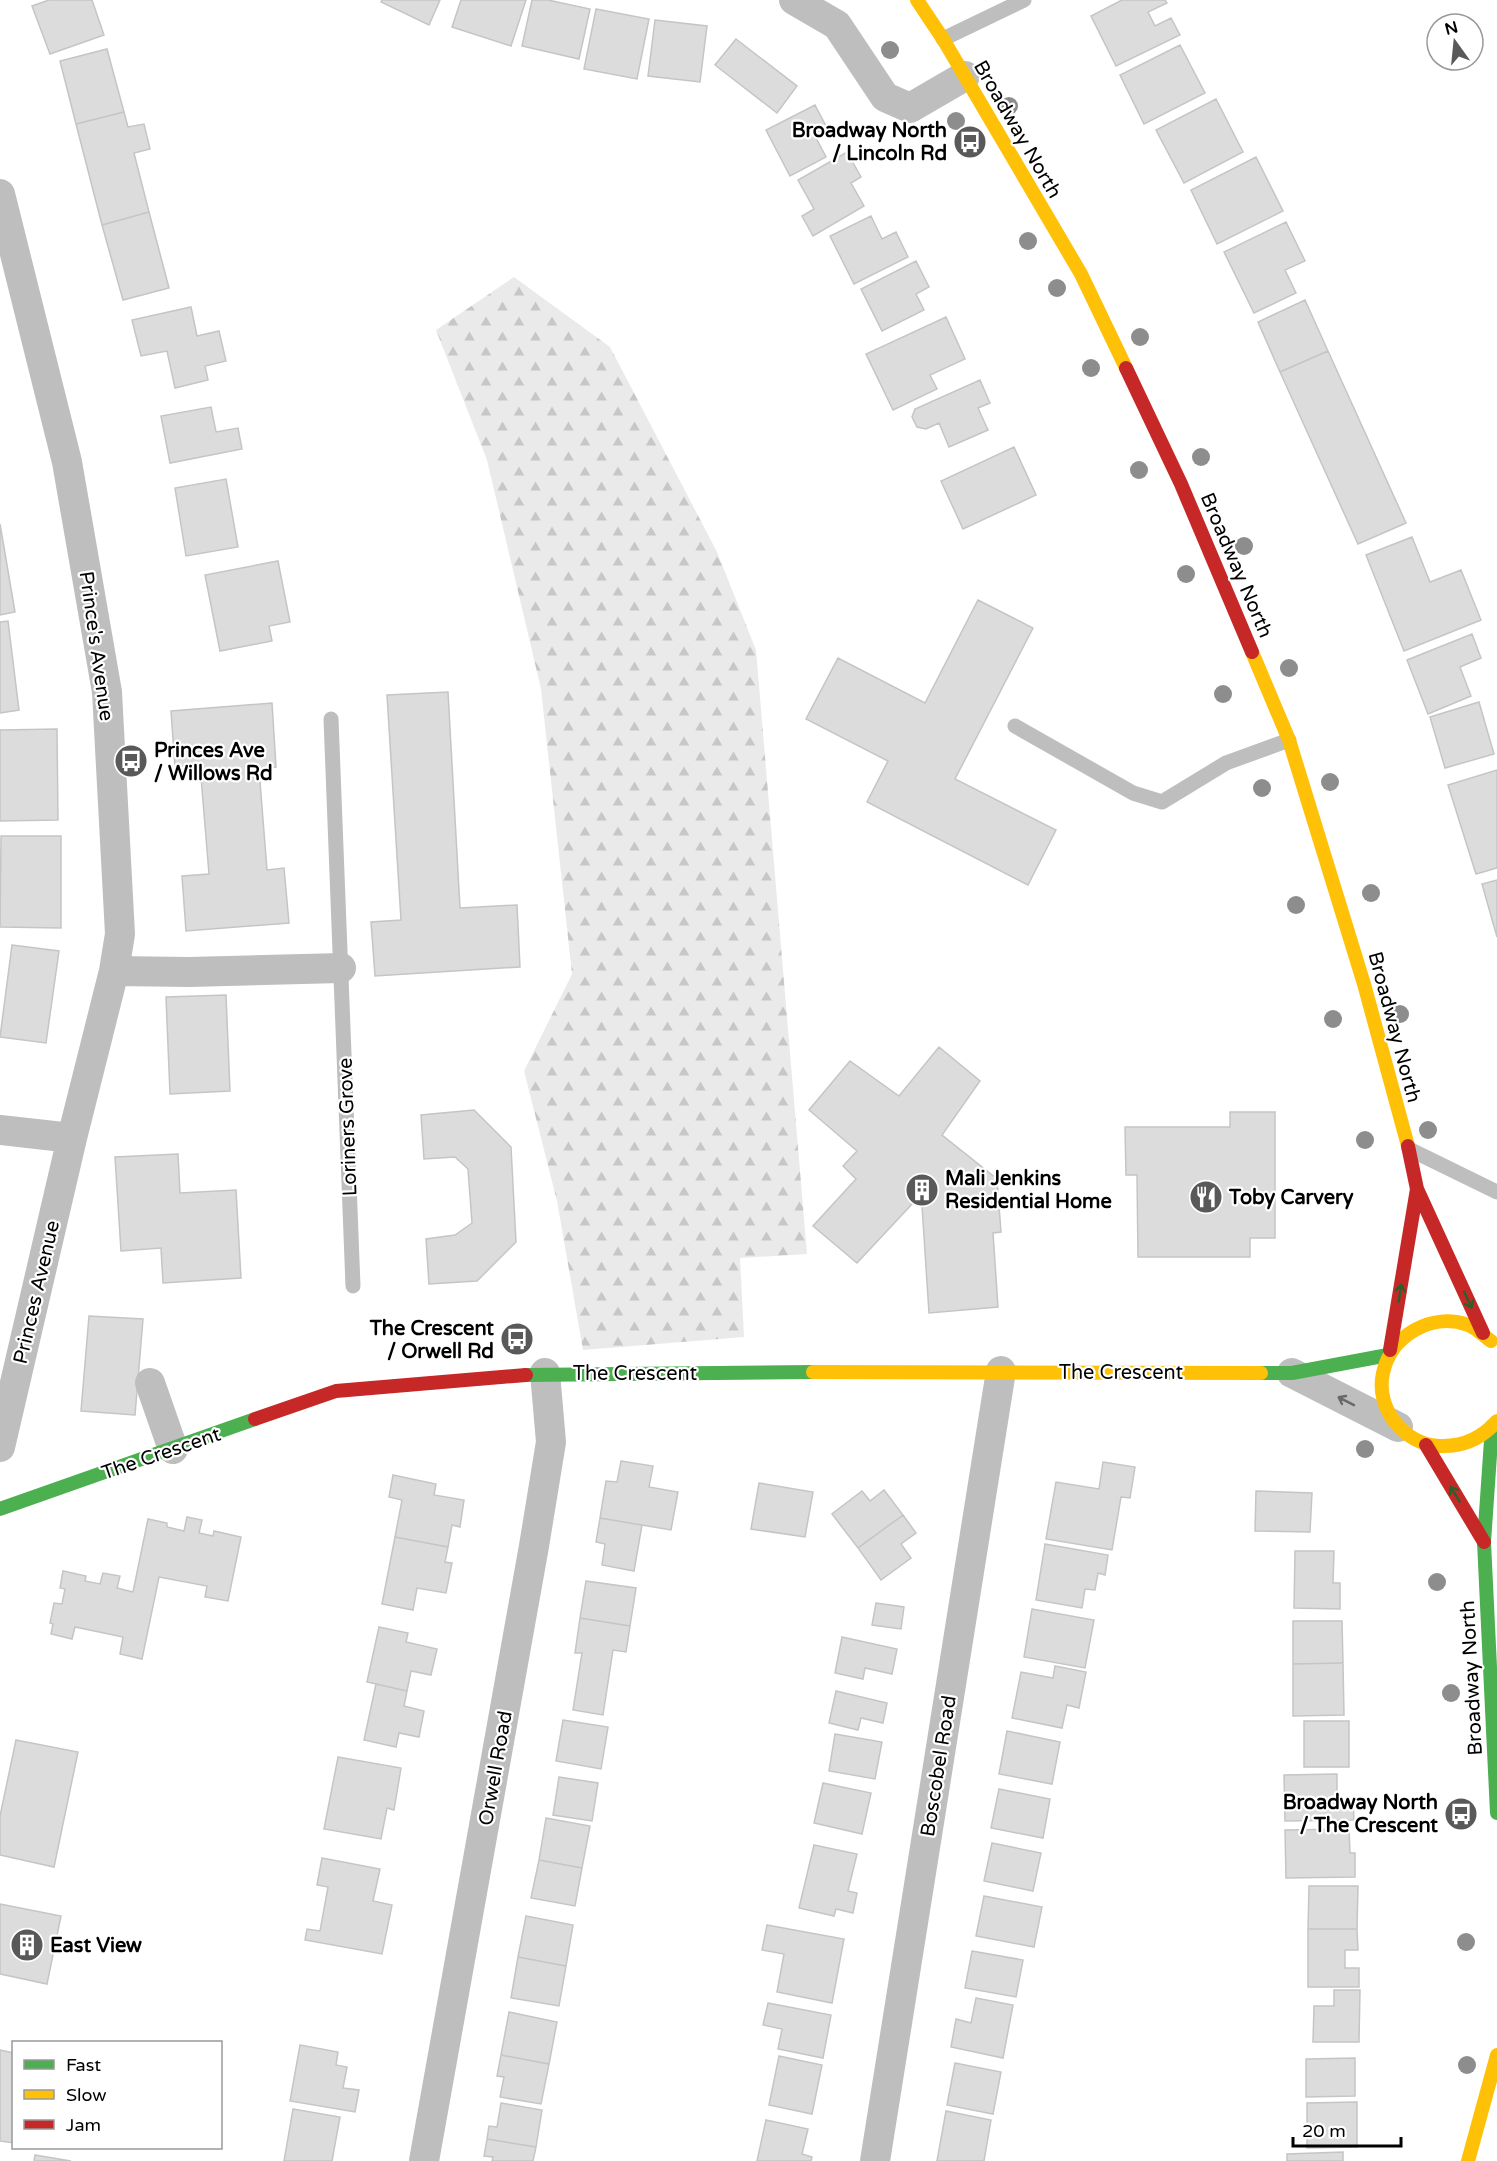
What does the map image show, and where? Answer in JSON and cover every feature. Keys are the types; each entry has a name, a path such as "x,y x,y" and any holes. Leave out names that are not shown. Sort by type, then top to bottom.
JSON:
{"main road":[{"name":"Broadway North","path":"917,0 943,39 1081,274 1181,484 1289,740 1364,984 1409,1149 1417,1189 1491,1340"},
{"name":"Broadway North","path":"1398,1427 1386,1410 1381,1389 1383,1367 1389,1353 1417,1189"},
{"path":"1389,1353 1409,1331 1433,1321 1460,1322 1491,1340"},
{"name":"The Crescent","path":"0,1509 336,1390 545,1373 1001,1371 1292,1373 1389,1353"},
{"name":"Broadway North","path":"1495,1424 1484,1542 1497,1812"},
{"path":"1398,1427 1411,1438 1426,1445 1450,1447 1474,1441 1495,1424"},
{"name":"Broadway North","path":"1426,1445 1484,1542"},
{"path":"1468,2161 1497,2055"}],"street":[{"path":"794,0 837,25 885,97 910,108 965,76"},
{"name":"Prince's Avenue","path":"0,194 67,462 107,692 120,934 114,971 72,1138"},
{"path":"114,971 189,972 341,968"},
{"path":"0,1130 72,1138"},
{"name":"Princes Avenue","path":"0,1447 72,1138"},
{"name":"Boscobel Road","path":"875,2161 1001,1371"},
{"name":"Orwell Road","path":"424,2161 534,1546 550,1442 545,1373"},
{"name":"The Crescent","path":"1292,1373 1398,1427"},
{"path":"150,1383 173,1449"}],"lane":[{"path":"943,39 1024,0"},
{"name":"Loriners Grove","path":"331,719 353,1286"},
{"path":"1015,726 1133,793 1162,802 1226,763 1289,740"},
{"path":"1409,1149 1497,1192"}],"green space":[{"path":"514,277 610,347 717,552 756,650 807,1254 740,1258 744,1337 583,1350 557,1201 524,1071 572,974 541,689 487,460 436,330"}],"building":[{"path":"49,0 92,0 104,35 50,54 32,6"},
{"path":"382,0 440,0 429,25 381,2"},
{"path":"461,0 526,0 511,46 452,27"},
{"path":"532,0 548,0 590,9 579,59 522,46"},
{"path":"1122,0 1165,0 1167,3 1148,12 1155,26 1171,18 1180,35 1116,66 1091,16"},
{"path":"596,9 649,19 637,79 584,69"},
{"path":"655,20 707,26 700,82 648,76"},
{"path":"736,39 797,86 777,113 715,65"},
{"path":"1180,45 1205,93 1144,124 1120,75"},
{"path":"107,49 124,112 76,124 60,61"},
{"path":"1216,99 1243,152 1184,183 1156,130"},
{"path":"815,105 827,128 814,134 826,157 790,176 766,130"},
{"path":"124,112 128,127 144,124 150,149 134,153 149,212 102,225 76,124"},
{"path":"847,152 861,177 851,183 864,206 813,236 802,216 814,209 798,180"},
{"path":"1256,157 1283,211 1217,244 1191,190"},
{"path":"149,212 169,288 123,300 102,225"},
{"path":"871,216 882,239 896,232 908,257 854,284 830,236"},
{"path":"1286,222 1305,261 1285,270 1296,293 1254,313 1224,252"},
{"path":"916,261 929,287 916,294 924,310 882,331 861,289"},
{"path":"1305,300 1328,351 1280,372 1258,322"},
{"path":"191,307 197,336 219,331 226,361 205,366 208,380 175,388 167,351 141,356 132,320"},
{"path":"946,317 965,359 930,375 937,389 893,410 866,354"},
{"path":"1328,351 1406,523 1358,544 1280,372"},
{"path":"980,380 990,403 978,408 988,430 949,447 939,423 926,429 917,427 912,417 915,409"},
{"path":"211,407 216,432 238,428 242,449 170,463 161,416"},
{"path":"1014,447 1036,495 963,529 941,481"},
{"path":"226,479 238,547 186,556 175,488"},
{"path":"0,524 15,612 0,615"},
{"path":"1412,537 1430,582 1461,570 1481,620 1404,651 1366,555"},
{"path":"278,561 290,622 269,626 272,641 220,651 205,575"},
{"path":"978,600 1033,628 955,779 1056,830 1028,885 867,802 888,761 806,719 838,658 925,703"},
{"path":"8,621 19,710 0,713 0,622"},
{"path":"1472,634 1481,658 1460,667 1471,696 1428,714 1407,660"},
{"path":"448,692 460,908 517,905 520,967 375,976 371,922 401,920 387,695"},
{"path":"1479,702 1494,754 1445,768 1430,717"},
{"path":"272,703 276,767 259,769 267,870 284,868 289,923 186,931 182,876 209,874 200,765 175,767 171,711"},
{"path":"57,729 58,820 0,821 0,730"},
{"path":"1497,770 1497,868 1476,874 1448,785"},
{"path":"1,836 61,836 61,928 0,927"},
{"path":"1497,880 1497,937 1482,884"},
{"path":"12,945 59,951 46,1043 0,1037"},
{"path":"226,995 230,1091 170,1094 166,997"},
{"name":"Mali Jenkins Residential Home","path":"939,1047 980,1081 942,1135 997,1179 1001,1232 993,1233 998,1307 929,1313 922,1206 914,1202 857,1263 813,1226 856,1179 843,1166 857,1151 809,1110 850,1061 899,1096"},
{"path":"474,1110 511,1147 516,1242 477,1281 429,1284 426,1239 455,1235 472,1223 468,1169 455,1157 424,1159 421,1115"},
{"name":"Toby Carvery","path":"1230,1112 1275,1112 1275,1238 1250,1238 1250,1257 1138,1257 1137,1175 1126,1175 1125,1127 1230,1127"},
{"path":"178,1154 180,1193 236,1190 241,1278 163,1283 161,1248 121,1251 115,1157"},
{"path":"89,1316 143,1319 135,1415 81,1411"},
{"path":"621,1461 653,1466 649,1487 678,1492 671,1530 600,1518 606,1481 617,1482"},
{"path":"1103,1462 1135,1467 1130,1498 1121,1497 1112,1550 1046,1539 1056,1482 1099,1489"},
{"path":"393,1475 436,1484 434,1495 464,1500 460,1527 452,1525 448,1547 395,1537 402,1500 389,1497"},
{"path":"759,1483 813,1492 805,1537 751,1529"},
{"path":"884,1490 903,1515 858,1548 832,1514 862,1491 870,1501"},
{"path":"1256,1491 1312,1493 1310,1532 1255,1531"},
{"path":"903,1515 916,1533 901,1544 911,1558 881,1580 858,1548"},
{"path":"187,1517 202,1520 199,1533 213,1536 214,1531 241,1537 228,1601 205,1597 207,1586 159,1577 142,1659 120,1654 123,1637 75,1627 72,1639 51,1634 53,1624 50,1623 54,1603 62,1604 65,1589 60,1588 63,1571 86,1576 85,1581 100,1584 103,1573 120,1576 117,1588 133,1592 148,1519 167,1523 167,1527 184,1531"},
{"path":"600,1518 642,1525 634,1571 602,1565 605,1544 596,1542"},
{"path":"395,1537 448,1547 445,1562 452,1563 446,1593 417,1588 413,1610 382,1604"},
{"path":"1045,1544 1108,1555 1105,1575 1098,1573 1095,1590 1085,1589 1082,1608 1036,1600"},
{"path":"1295,1551 1334,1551 1333,1583 1340,1583 1340,1609 1294,1608"},
{"path":"586,1581 636,1588 630,1626 580,1618"},
{"path":"876,1603 904,1607 901,1629 872,1625"},
{"path":"1032,1609 1094,1620 1085,1668 1024,1657"},
{"path":"580,1618 630,1626 626,1652 613,1650 603,1715 573,1710 582,1653 575,1653"},
{"path":"1293,1621 1342,1621 1343,1663 1293,1664"},
{"path":"379,1627 408,1633 406,1642 437,1649 431,1675 411,1671 407,1691 367,1682"},
{"path":"842,1637 897,1649 892,1674 865,1668 863,1679 835,1673"},
{"path":"1343,1663 1344,1715 1293,1716 1293,1664"},
{"path":"1055,1666 1086,1672 1079,1708 1067,1705 1062,1728 1012,1718 1021,1672 1053,1678"},
{"path":"376,1684 407,1691 404,1706 424,1711 419,1737 399,1733 396,1747 364,1740"},
{"path":"836,1691 887,1703 883,1723 861,1718 858,1730 829,1723"},
{"path":"563,1720 608,1727 601,1769 556,1761"},
{"path":"1304,1721 1349,1721 1349,1767 1304,1767"},
{"path":"1007,1731 1060,1742 1052,1784 999,1774"},
{"path":"835,1734 882,1742 875,1779 829,1771"},
{"path":"16,1740 78,1752 54,1867 0,1855 0,1816"},
{"path":"338,1757 401,1768 394,1810 387,1808 381,1839 324,1829"},
{"path":"1337,1774 1337,1800 1353,1800 1354,1820 1285,1821 1284,1775"},
{"path":"559,1777 598,1783 592,1821 553,1815"},
{"path":"823,1783 871,1793 862,1834 814,1823"},
{"path":"999,1789 1050,1799 1043,1838 991,1828"},
{"path":"546,1818 590,1826 582,1868 539,1860"},
{"path":"1349,1829 1350,1853 1355,1853 1355,1877 1286,1878 1285,1830"},
{"path":"992,1843 1041,1853 1033,1891 984,1881"},
{"path":"814,1845 857,1854 848,1891 857,1893 853,1913 836,1909 834,1916 799,1908"},
{"path":"322,1858 380,1869 373,1901 392,1905 382,1954 305,1940 307,1929 320,1931 328,1887 317,1885"},
{"path":"539,1860 582,1868 575,1906 531,1898"},
{"path":"1309,1886 1358,1886 1357,1929 1308,1929"},
{"path":"984,1896 1042,1907 1034,1947 976,1936"},
{"name":"East View","path":"0,1904 61,1916 47,1984 0,1974"},
{"path":"526,1916 573,1925 566,1966 518,1957"},
{"path":"767,1925 844,1939 832,2003 777,1992 784,1954 762,1950"},
{"path":"1308,1929 1357,1929 1358,1950 1345,1950 1345,1968 1359,1968 1359,1987 1308,1987"},
{"path":"972,1951 1023,1960 1016,1997 965,1988"},
{"path":"518,1957 566,1966 559,2006 511,1998"},
{"path":"1334,1990 1360,1990 1359,2042 1313,2042 1314,2006 1334,2006"},
{"path":"976,1998 1013,2005 1003,2058 951,2047 956,2019 971,2023"},
{"path":"768,2003 831,2015 823,2058 778,2049 782,2029 763,2025"},
{"path":"509,2012 557,2022 549,2064 501,2055"},
{"path":"300,2045 338,2052 336,2065 347,2067 343,2088 359,2090 355,2112 290,2101"},
{"path":"0,2050 12,2053 12,2143 0,2141"},
{"path":"501,2055 549,2064 541,2104 500,2097 504,2077 497,2076"},
{"path":"779,2056 822,2065 812,2114 769,2105"},
{"path":"1355,2058 1355,2096 1306,2097 1306,2059"},
{"path":"955,2063 1001,2072 993,2114 947,2105"},
{"path":"1357,2102 1357,2147 1307,2148 1307,2103"},
{"path":"501,2103 542,2110 536,2147 487,2139 489,2126 497,2127"},
{"path":"293,2109 340,2117 332,2161 284,2161"},
{"path":"946,2111 991,2120 984,2161 937,2161"},
{"path":"766,2120 808,2129 802,2154 812,2157 811,2161 757,2161"},
{"path":"487,2139 536,2147 533,2161 492,2161 493,2157 484,2156"},
{"path":"1343,2152 1343,2161 1287,2161 1287,2154"},
{"path":"35,2155 71,2161 34,2161"}],"traffic: fast":[{"path":"1261,1373 1292,1373 1388,1355"},
{"path":"526,1375 813,1372"},
{"path":"0,1509 255,1419"},
{"path":"1492,1426 1484,1542 1497,1813"}],"traffic: slow":[{"path":"917,0 943,39 1081,274 1126,368"},
{"path":"1252,652 1289,740 1364,984 1408,1146"},
{"path":"1491,1341 1468,1325 1454,1322 1427,1324 1404,1338 1387,1359 1382,1386 1383,1399 1395,1422 1404,1432 1427,1444 1448,1446 1464,1443 1478,1437 1497,1421"},
{"path":"813,1372 1261,1373"},
{"path":"1468,2161 1497,2055"}],"traffic: jam":[{"path":"1126,368 1181,484 1252,652"},
{"path":"1408,1146 1417,1189 1483,1333"},
{"path":"1390,1350 1417,1189"},
{"path":"255,1419 336,1391 526,1375"},
{"path":"1426,1445 1484,1542"}],"place":[{"name":"Broadway North / Lincoln Rd","path":"970,142"},
{"name":"Princes Ave / Willows Rd","path":"131,761"},
{"name":"Mali Jenkins Residential Home","path":"922,1190"},
{"name":"Toby Carvery","path":"1206,1197"},
{"name":"The Crescent / Orwell Rd","path":"517,1339"},
{"name":"Broadway North / The Crescent","path":"1461,1814"},
{"name":"East View","path":"27,1945"}]}
